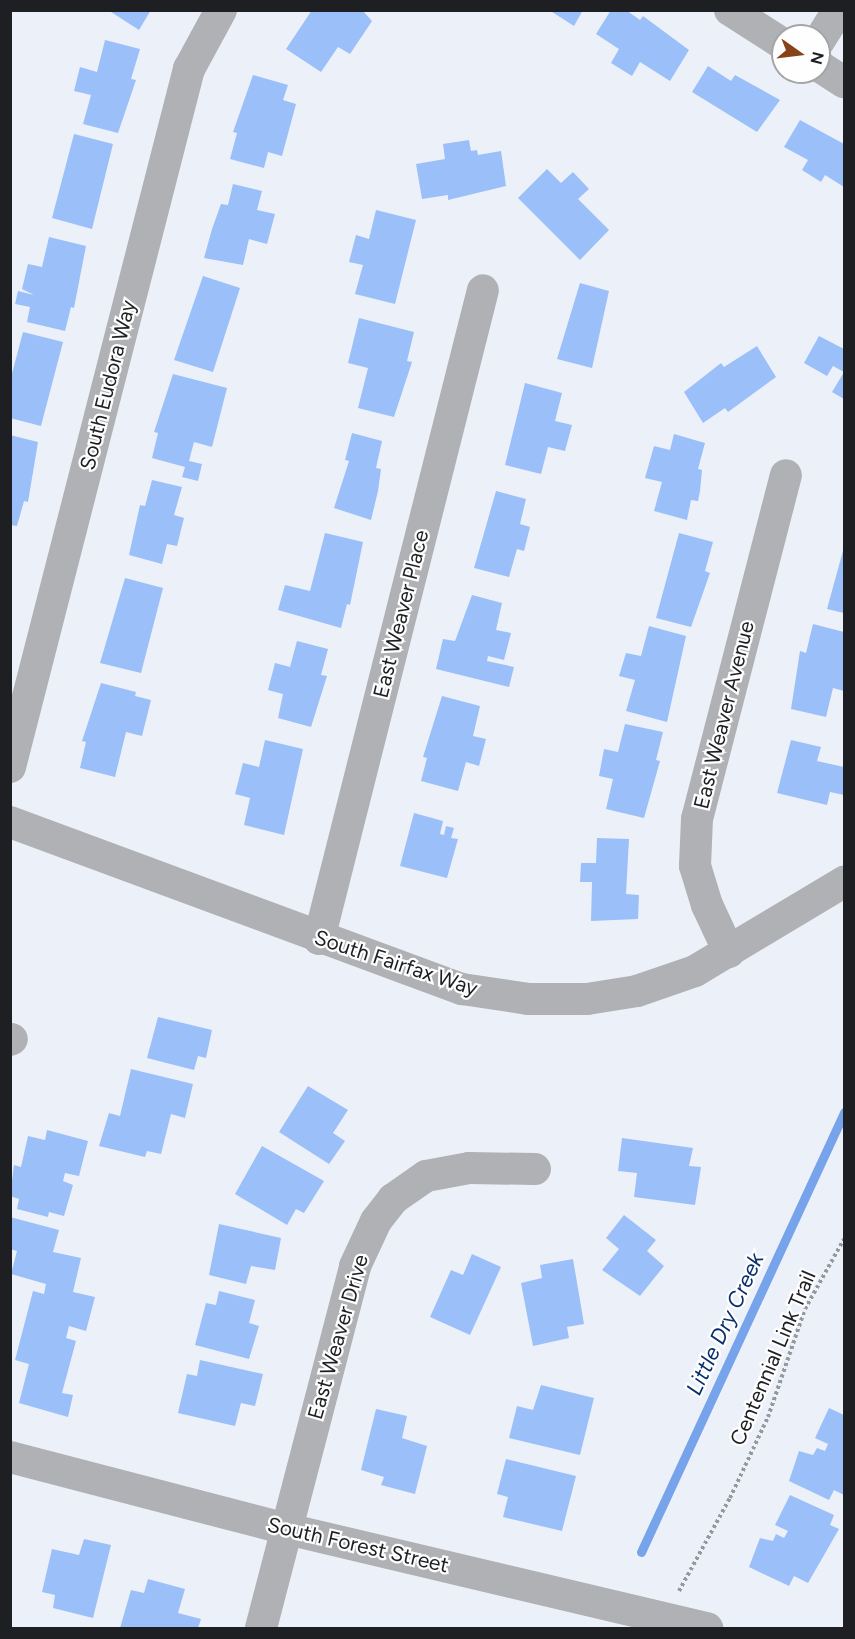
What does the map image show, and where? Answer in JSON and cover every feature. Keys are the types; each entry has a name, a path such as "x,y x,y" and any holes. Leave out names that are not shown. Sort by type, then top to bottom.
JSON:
{"street":[{"name":"South Eudora Way","path":"10,767 189,69 221,10"},
{"path":"730,10 771,36"},
{"path":"829,24 838,10"},
{"path":"831,74 844,82"},
{"name":"East Weaver Place","path":"319,939 483,290"},
{"name":"East Weaver Avenue","path":"729,952 707,905 695,866 697,819 786,475"},
{"name":"South Fairfax Way","path":"10,822 319,939 462,989 529,999 587,999 637,991 695,971 844,882"},
{"name":"East Weaver Drive","path":"261,1629 355,1266 376,1221 393,1199 426,1176 469,1168 535,1169"},
{"name":"South Forest Street","path":"10,1457 287,1529 707,1629"}],"path":[{"name":"Centennial Link Trail","path":"670,1619 686,1574 715,1530 768,1417 805,1310 844,1239"}],"building":[{"path":"108,10 151,10 139,30"},
{"path":"312,10 362,10 372,21 350,54 338,47 321,72 286,49"},
{"path":"549,10 583,10 574,26"},
{"path":"611,10 626,10 640,20 643,16 689,50 670,81 640,62 632,76 611,63 619,49 596,34"},
{"path":"105,40 140,49 131,79 136,80 118,133 83,124 91,95 74,91 80,67 97,72"},
{"path":"708,66 731,81 735,75 780,100 757,132 692,92"},
{"path":"253,75 288,85 283,100 296,104 282,156 268,152 264,168 230,159 237,133 233,132"},
{"path":"800,120 844,144 844,187 825,175 821,182 802,170 808,160 784,147"},
{"path":"74,134 113,144 92,229 52,218"},
{"path":"469,140 471,151 477,150 478,155 501,151 506,186 448,200 448,195 422,199 416,164 445,159 443,144"},
{"path":"547,169 561,183 573,172 589,189 578,199 609,230 580,260 518,198"},
{"path":"233,184 262,191 257,210 275,214 267,244 249,239 243,265 204,258 221,204 228,205"},
{"path":"376,210 416,220 395,304 355,294 363,265 349,262 356,235 369,239"},
{"path":"49,237 86,246 74,308 71,307 65,331 27,322 30,307 15,304 18,291 34,295 22,289 28,264 42,267"},
{"path":"203,276 240,288 213,372 174,360"},
{"path":"580,283 609,291 592,368 557,359"},
{"path":"359,318 414,332 407,361 412,362 394,417 358,408 368,368 348,363"},
{"path":"23,332 63,342 41,426 10,418 10,381"},
{"path":"819,336 844,349 844,372 833,366 827,376 804,363"},
{"path":"757,346 776,377 728,412 725,408 703,423 684,392 721,363 724,367"},
{"path":"844,372 844,399 832,392"},
{"path":"173,374 227,388 212,447 194,442 189,461 202,464 198,481 182,477 185,467 152,458 158,433 154,432"},
{"path":"525,383 562,393 555,421 572,425 565,451 548,447 541,474 505,465"},
{"path":"352,433 382,441 376,468 381,469 378,491 371,520 334,508 349,461 345,460"},
{"path":"674,434 705,443 698,469 702,470 698,501 691,500 687,520 654,511 662,482 645,478 654,446 670,450"},
{"path":"10,435 38,442 28,502 24,501 17,526 10,525"},
{"path":"152,480 182,487 174,515 184,518 177,546 167,544 162,564 129,555 140,505 145,506"},
{"path":"496,491 526,499 520,524 530,527 524,551 517,549 509,577 474,568"},
{"path":"325,533 363,542 350,605 347,604 341,628 278,610 285,585 310,591"},
{"path":"679,533 713,542 705,571 710,573 691,627 656,618"},
{"path":"844,547 844,613 827,609"},
{"path":"125,578 163,588 141,673 100,663"},
{"path":"472,595 502,603 496,630 511,633 504,660 488,656 487,661 514,667 509,687 436,669 443,639 455,641"},
{"path":"813,624 844,632 844,691 833,688 826,717 791,709 800,651 806,653"},
{"path":"649,626 686,636 667,722 626,711 635,680 619,676 626,653 641,656"},
{"path":"297,641 328,649 321,675 327,676 311,727 278,718 283,694 268,690 275,663 290,667"},
{"path":"101,683 136,692 135,696 151,700 142,736 126,732 115,777 80,768 86,742 82,741"},
{"path":"442,696 480,706 473,736 486,739 479,766 466,762 458,791 421,781 427,758 423,757"},
{"path":"625,724 663,732 656,760 660,761 644,818 606,809 613,779 599,776 604,749 618,752"},
{"path":"265,740 303,749 284,835 244,825 250,798 235,794 243,763 259,767"},
{"path":"791,740 821,747 817,761 844,767 844,795 830,792 827,805 777,793"},
{"path":"414,813 443,821 440,834 444,835 446,826 454,828 451,838 458,839 447,878 400,866"},
{"path":"597,838 629,839 626,894 639,895 638,919 591,921 592,882 580,882 581,863 596,863"},
{"path":"158,1017 212,1030 206,1058 198,1056 194,1070 147,1058"},
{"path":"131,1069 193,1084 185,1118 171,1114 161,1154 147,1151 145,1157 99,1146 109,1113 120,1116"},
{"path":"308,1086 348,1110 333,1133 345,1141 329,1164 279,1132"},
{"path":"47,1130 88,1141 79,1176 65,1173 63,1181 73,1185 64,1216 49,1212 48,1217 17,1209 19,1199 10,1196 14,1165 21,1167 28,1136 45,1140"},
{"path":"622,1138 693,1148 689,1166 701,1167 695,1205 634,1197 637,1173 618,1171"},
{"path":"262,1146 324,1181 304,1213 296,1209 287,1225 235,1194"},
{"path":"624,1215 656,1240 647,1251 664,1266 640,1296 602,1270 619,1249 606,1238"},
{"path":"10,1217 59,1230 53,1252 81,1258 73,1292 95,1297 86,1331 69,1326 66,1338 76,1341 62,1393 73,1395 68,1417 19,1403 29,1364 15,1360 33,1291 44,1294 46,1284 11,1274 17,1251 10,1249"},
{"path":"219,1224 281,1238 275,1270 251,1266 246,1284 209,1275"},
{"path":"472,1254 501,1267 470,1335 430,1317 451,1270 463,1275"},
{"path":"573,1259 584,1324 567,1327 569,1338 533,1346 521,1283 542,1278 540,1265"},
{"path":"219,1291 255,1300 249,1323 259,1326 249,1359 195,1345 206,1303 216,1305"},
{"path":"200,1360 263,1374 255,1406 241,1403 235,1426 178,1413 187,1374 197,1376"},
{"path":"541,1385 594,1398 580,1455 509,1438 517,1406 533,1410"},
{"path":"829,1408 844,1415 844,1495 834,1490 829,1500 789,1481 799,1451 813,1455 817,1448 825,1451 828,1444 815,1438"},
{"path":"376,1409 407,1416 402,1438 427,1446 415,1494 381,1485 384,1477 361,1470"},
{"path":"506,1459 576,1476 562,1531 503,1517 508,1497 497,1494"},
{"path":"790,1495 834,1515 830,1525 839,1529 808,1583 794,1576 789,1586 749,1567 760,1538 773,1541 776,1534 784,1538 788,1531 775,1525"},
{"path":"84,1539 111,1545 93,1618 53,1608 55,1595 42,1592 52,1549 79,1555"},
{"path":"148,1579 185,1589 178,1613 201,1619 198,1628 120,1628 131,1590 144,1593"}],"waterway":[{"name":"Little Dry Creek","path":"641,1552 844,1112"}]}
